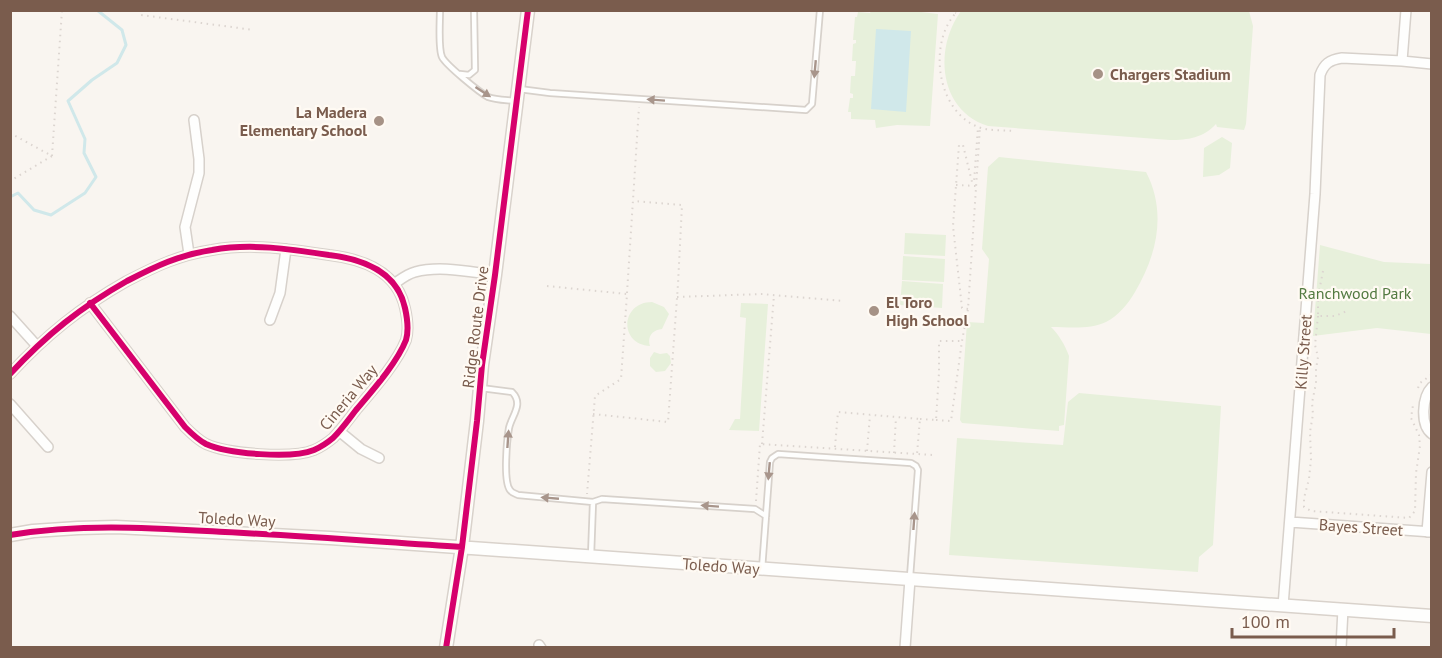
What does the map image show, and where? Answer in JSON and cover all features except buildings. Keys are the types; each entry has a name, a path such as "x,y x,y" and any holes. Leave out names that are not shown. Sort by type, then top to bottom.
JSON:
{"main road":[{"name":"Ridge Route Drive","path":"446,648 462,547 482,365 528,10"},
{"name":"Toledo Way","path":"10,534 116,527 318,537 1431,616"}],"street":[{"path":"1407,10 1402,61 1431,64"},
{"name":"Killy Street","path":"1283,606 1315,194 1320,75 1326,64 1341,58 1402,61"},
{"path":"189,254 185,227 199,173 194,120"},
{"path":"10,374 37,346 90,303 162,263 189,254 214,249 265,247 340,256 370,264 394,284 407,275 424,270 495,275"},
{"path":"270,320 280,293 286,249"},
{"name":"Cineria Way","path":"90,303 185,427 197,439 219,448 242,452 298,454 323,445 339,431 396,358 406,338 403,299 394,284"},
{"path":"10,316 37,346"},
{"path":"1431,387 1426,396 1424,419 1431,434"},
{"path":"10,404 48,447"},
{"path":"339,431 361,449 379,458"},
{"path":"1430,532 1431,472"},
{"name":"Bayes Street","path":"1290,522 1430,532"},
{"path":"905,648 910,579"},
{"path":"1341,648 1342,609"}],"lane":[{"path":"440,10 442,56 447,64 489,97 550,93 806,110 812,104 820,10"},
{"path":"460,74 469,75 475,70 474,10"},
{"path":"481,388 512,392 517,399 518,406 509,427 506,479 509,489 518,495 755,509 766,516"},
{"path":"762,569 770,462 778,454 911,463 916,466 918,470 910,579"},
{"path":"590,501 591,556"}],"path":[{"path":"52,156 62,10"},
{"path":"138,10 141,15 254,30"},
{"path":"950,10 957,12 947,26 940,54 940,68 946,93 963,118 979,127 1015,130"},
{"path":"590,501 595,396 621,379 639,98"},
{"path":"968,309 962,308 953,226 959,145 963,146 972,182 974,182 979,127"},
{"path":"834,458 838,412 951,421 968,309 979,127"},
{"path":"10,133 52,156"},
{"path":"10,182 52,156"},
{"path":"956,185 976,186"},
{"path":"594,414 668,422 682,204 633,201"},
{"path":"1323,271 1318,297 1314,345 1318,357 1310,432 1311,459 1304,507 1311,511 1409,518 1415,511 1416,473 1420,446 1419,435 1411,418 1414,403"},
{"path":"547,286 627,292"},
{"path":"677,297 761,294 844,301"},
{"path":"762,444 774,295"},
{"path":"1317,316 1335,316 1347,311"},
{"path":"936,420 939,341 962,341"},
{"path":"1417,393 1420,383 1431,375"},
{"path":"866,460 870,415"},
{"path":"893,462 896,417"},
{"path":"916,466 920,419"}],"green space":[{"path":"905,10 938,14 930,126 897,125 876,128 875,120 851,119 851,112 848,112 850,98 853,98 853,94 850,93 851,76 855,76 856,61 852,61 853,44 856,43 856,40 853,40 855,17 858,12"},
{"name":"Chargers Stadium","path":"961,11 1249,11 1253,26 1244,130 1217,127 1216,124 1195,137 1170,140 988,126 971,118 959,106 950,92 946,76 944,59 947,42 952,26"},
{"path":"1222,137 1232,143 1230,168 1219,175 1203,177 1204,148"},
{"path":"999,157 1146,172 1156,202 1158,218 1154,248 1143,278 1126,305 1115,316 1099,325 1079,328 1051,327 1062,340 1069,356 1064,425 1059,426 1059,431 962,423 960,420 967,322 984,323 989,259 982,249 988,167"},
{"path":"905,233 946,235 945,256 904,254"},
{"name":"Ranchwood Park","path":"1320,245 1384,262 1431,264 1431,334 1377,328 1313,336"},
{"path":"903,256 945,259 944,282 902,280"},
{"path":"902,281 943,284 942,308 900,305"},
{"path":"652,302 664,307 669,314 662,329 651,335 650,346 640,344 632,338 627,323 634,309"},
{"path":"741,303 768,304 759,431 729,430 735,419 740,419 746,318 740,317"},
{"path":"654,352 667,353 670,356 671,363 665,371 656,372 650,366 650,358"},
{"path":"1079,393 1221,406 1213,545 1199,557 1198,572 949,555 957,438 1063,445 1068,402"}],"water":[{"path":"876,29 911,31 906,112 871,109"}],"waterway":[{"path":"10,197 18,193 34,210 51,215 85,193 96,177 84,153 85,139 68,101 92,80 117,63 126,45 122,30 97,10"}],"cycle path":[{"path":"446,648 462,547 482,365 528,10"},
{"path":"10,374 65,323 79,312 94,301 127,281 178,258 227,248 285,249 342,257 377,269 395,285 401,295 407,319 407,332 402,349 390,367 342,428 328,442 304,453 276,455 244,453 206,444 190,432 185,427 90,303"},
{"path":"10,535 64,529 144,528 462,547"}],"place":[{"name":"Chargers Stadium","path":"1098,74"},
{"name":"La Madera Elementary School","path":"379,121"},
{"name":"El Toro High School","path":"874,311"}]}
